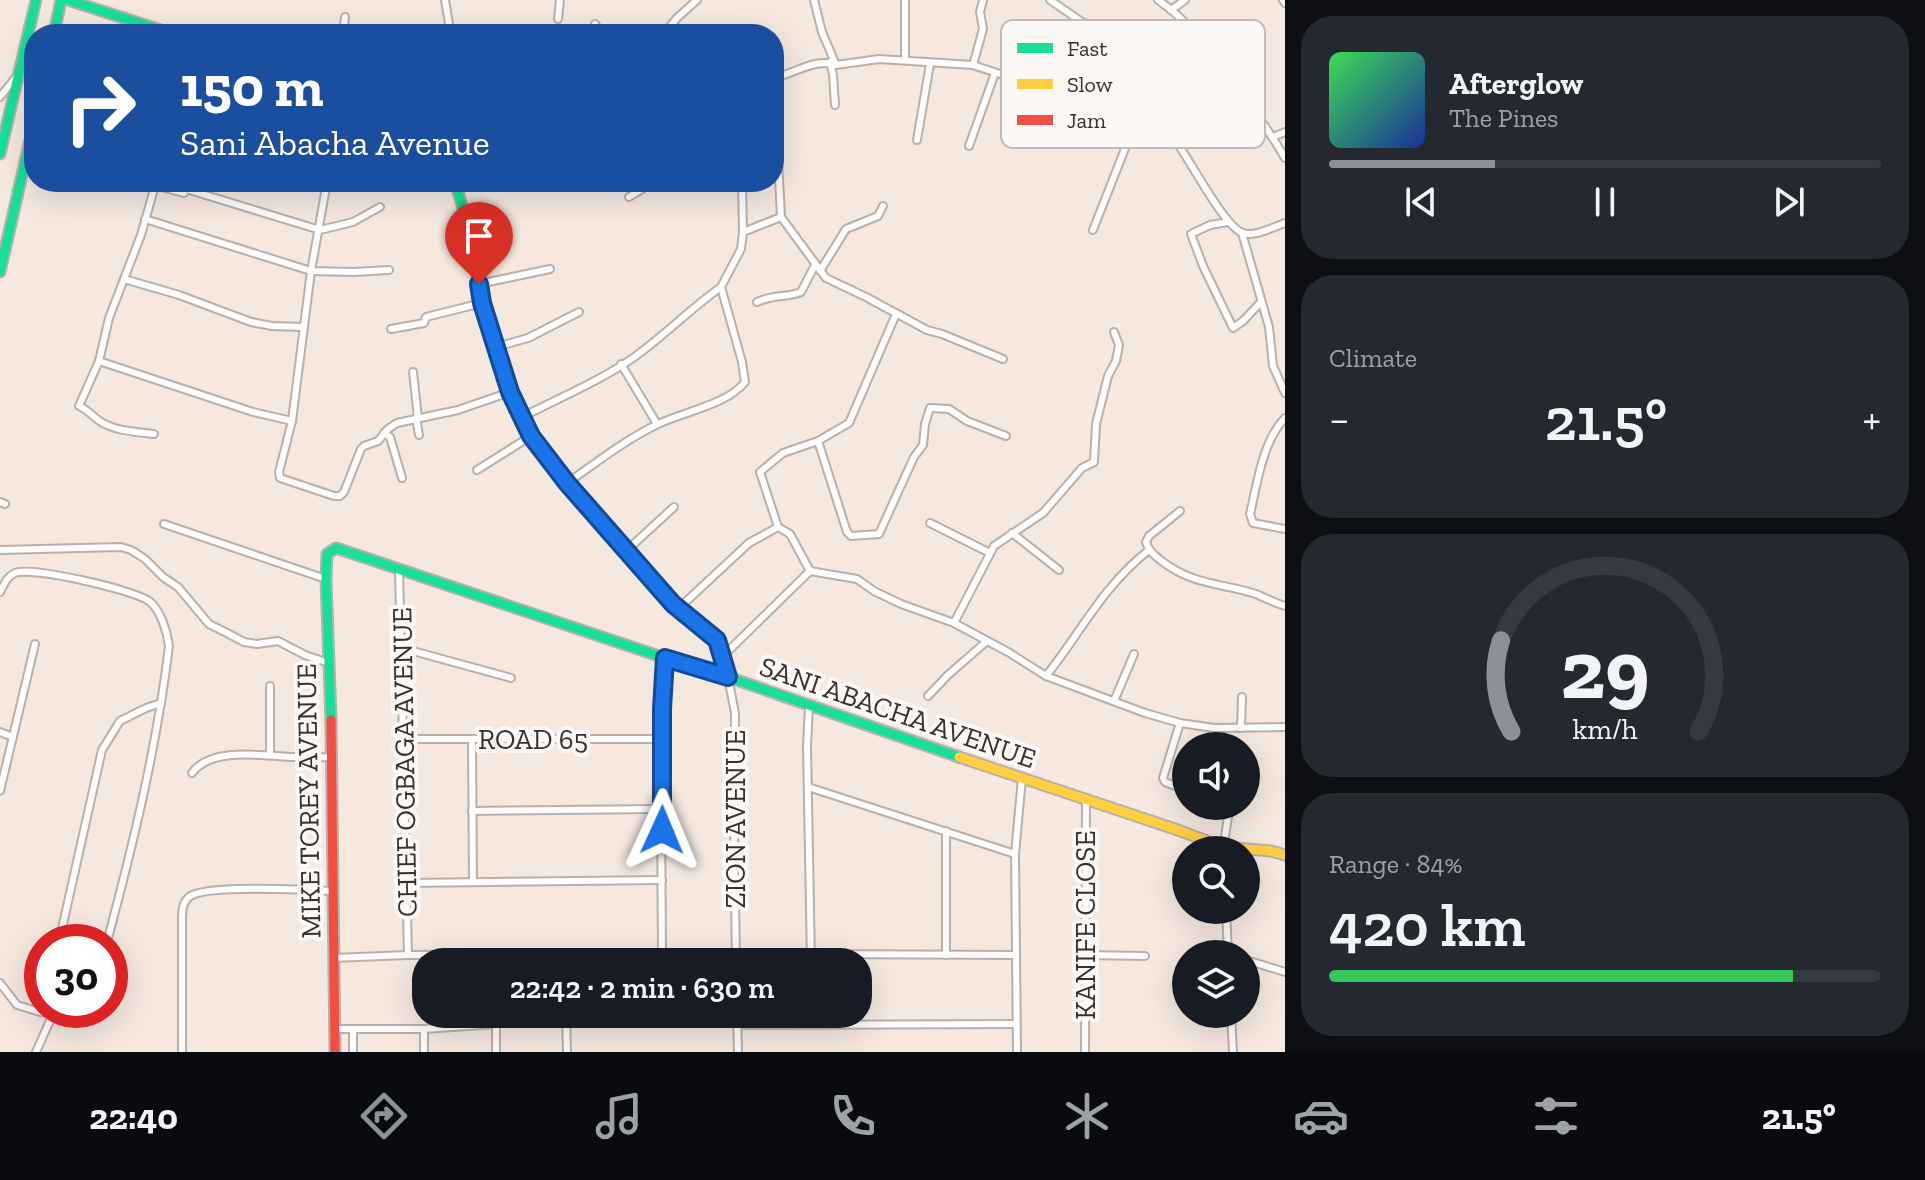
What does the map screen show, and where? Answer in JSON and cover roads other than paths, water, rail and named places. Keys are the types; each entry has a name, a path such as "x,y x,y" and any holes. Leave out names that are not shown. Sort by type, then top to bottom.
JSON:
{"main road":[{"path":"30,24 36,0"},
{"path":"56,24 61,0"},
{"path":"68,0 142,24"},
{"path":"0,154 24,52"},
{"path":"0,272 24,166"},
{"path":"461,192 482,303 510,392 531,436 567,483 678,609 717,640 728,677"},
{"name":"SANI ABACHA AVENUE","path":"331,550 336,548 728,677 1190,836"},
{"name":"MIKE TOREY AVENUE","path":"331,550 327,554 326,579 332,757 335,1052"},
{"name":"SANI ABACHA AVENUE","path":"1260,850 1285,855"}],"street":[{"path":"445,0 450,24"},
{"path":"558,19 560,0"},
{"path":"673,24 697,0"},
{"path":"814,0 833,64 835,105"},
{"path":"905,0 905,60"},
{"path":"973,65 983,29 980,12 983,0"},
{"path":"1050,0 1079,20"},
{"path":"1158,0 1182,20"},
{"path":"1171,10 1185,0"},
{"path":"344,24 345,17"},
{"path":"784,76 799,69 879,59 973,65 1001,75"},
{"path":"917,140 930,64"},
{"path":"969,146 995,73"},
{"path":"0,97 19,74"},
{"path":"1265,126 1285,158"},
{"path":"1273,137 1285,132"},
{"path":"1093,230 1125,148"},
{"path":"1181,148 1228,222 1242,233 1269,327 1273,366 1285,393"},
{"path":"152,192 141,235 109,318 99,361 79,406 102,423 127,431 154,434"},
{"path":"196,192 317,230 341,226 380,207"},
{"path":"325,192 311,271 292,421 280,478 340,496 361,449 378,441 397,423 458,410 510,392"},
{"path":"629,197 637,192"},
{"path":"522,417 589,384 632,358 721,287 741,249 742,192"},
{"path":"780,192 781,217 826,278 927,330 1003,359"},
{"path":"757,302 768,297 801,292 846,229 878,216 883,206"},
{"path":"743,232 781,217"},
{"path":"145,219 311,271 389,270"},
{"path":"1228,222 1210,225 1191,234 1203,266 1233,328 1261,302"},
{"path":"1242,233 1253,233 1285,223"},
{"path":"479,284 550,269"},
{"path":"124,279 179,295 251,322 304,327"},
{"path":"567,483 657,424 716,401 745,382 721,287"},
{"path":"391,329 424,323 426,317 482,303"},
{"path":"496,347 528,338 579,312"},
{"path":"810,571 790,534 778,527 760,472 783,453 818,441 849,423 896,314"},
{"path":"954,623 994,546 1043,513 1082,468 1094,462 1096,424 1119,345 1114,332"},
{"path":"99,361 253,412 292,421"},
{"path":"621,364 657,424"},
{"path":"413,372 419,435"},
{"path":"818,441 830,485 851,536 879,534 914,457 923,445 930,408 949,409 967,421 1006,436"},
{"path":"1285,418 1268,445 1250,514 1253,523 1285,529"},
{"path":"384,433 390,437 402,478"},
{"path":"477,470 531,436"},
{"path":"626,551 674,507"},
{"path":"1180,511 1149,536 1146,542 1149,550 1162,562 1206,584 1256,594 1285,606"},
{"path":"930,523 990,553"},
{"path":"164,524 326,579"},
{"path":"678,609 749,543 778,527"},
{"path":"1012,533 1059,570"},
{"path":"0,550 121,547 131,550 178,587 209,624 244,642 278,641 329,663"},
{"path":"1046,676 1101,597 1149,550"},
{"name":"CHIEF OGBAGA AVENUE","path":"399,569 408,955"},
{"path":"0,592 7,578 13,574 38,571 139,596 152,603 159,612 169,646 161,703 130,856 112,924"},
{"path":"810,571 857,579 901,604 954,623 1046,676 1180,723 1214,728 1285,727"},
{"path":"721,658 810,571"},
{"path":"928,696 987,641"},
{"path":"0,791 35,644"},
{"path":"402,648 511,678"},
{"path":"1114,701 1134,654"},
{"path":"662,948 661,809 665,658"},
{"name":"ZION AVENUE","path":"728,677 736,725 736,948"},
{"path":"270,686 270,755"},
{"path":"1241,728 1242,697"},
{"path":"63,924 102,750 120,721 161,703"},
{"path":"809,706 807,746 812,948"},
{"path":"1177,732 1180,723"},
{"path":"0,732 13,737"},
{"name":"ROAD 65","path":"403,739 662,739"},
{"path":"472,739 473,882"},
{"path":"1172,749 1163,778 1172,785"},
{"path":"192,773 197,765 241,755 332,757"},
{"path":"1017,1052 1015,854 1022,778"},
{"path":"808,787 1015,854"},
{"name":"KANIFE CLOSE","path":"1085,1052 1086,798"},
{"path":"472,811 661,809"},
{"path":"946,831 946,955"},
{"path":"407,883 662,880"},
{"path":"182,1052 182,920 183,908 190,895 238,889 333,891"},
{"path":"872,954 1016,955"},
{"path":"333,958 412,955"},
{"path":"1085,955 1145,956"},
{"path":"1260,964 1285,972"},
{"path":"0,983 17,1005 24,1006"},
{"path":"872,1025 1016,1024"},
{"path":"36,1052 46,1028"},
{"path":"334,1029 438,1028"},
{"path":"496,1028 496,1052"},
{"path":"566,1028 567,1052"},
{"path":"737,1028 738,1052"},
{"path":"1232,1028 1233,1052"},
{"path":"353,1029 353,1052"},
{"path":"424,1029 424,1052"}]}
